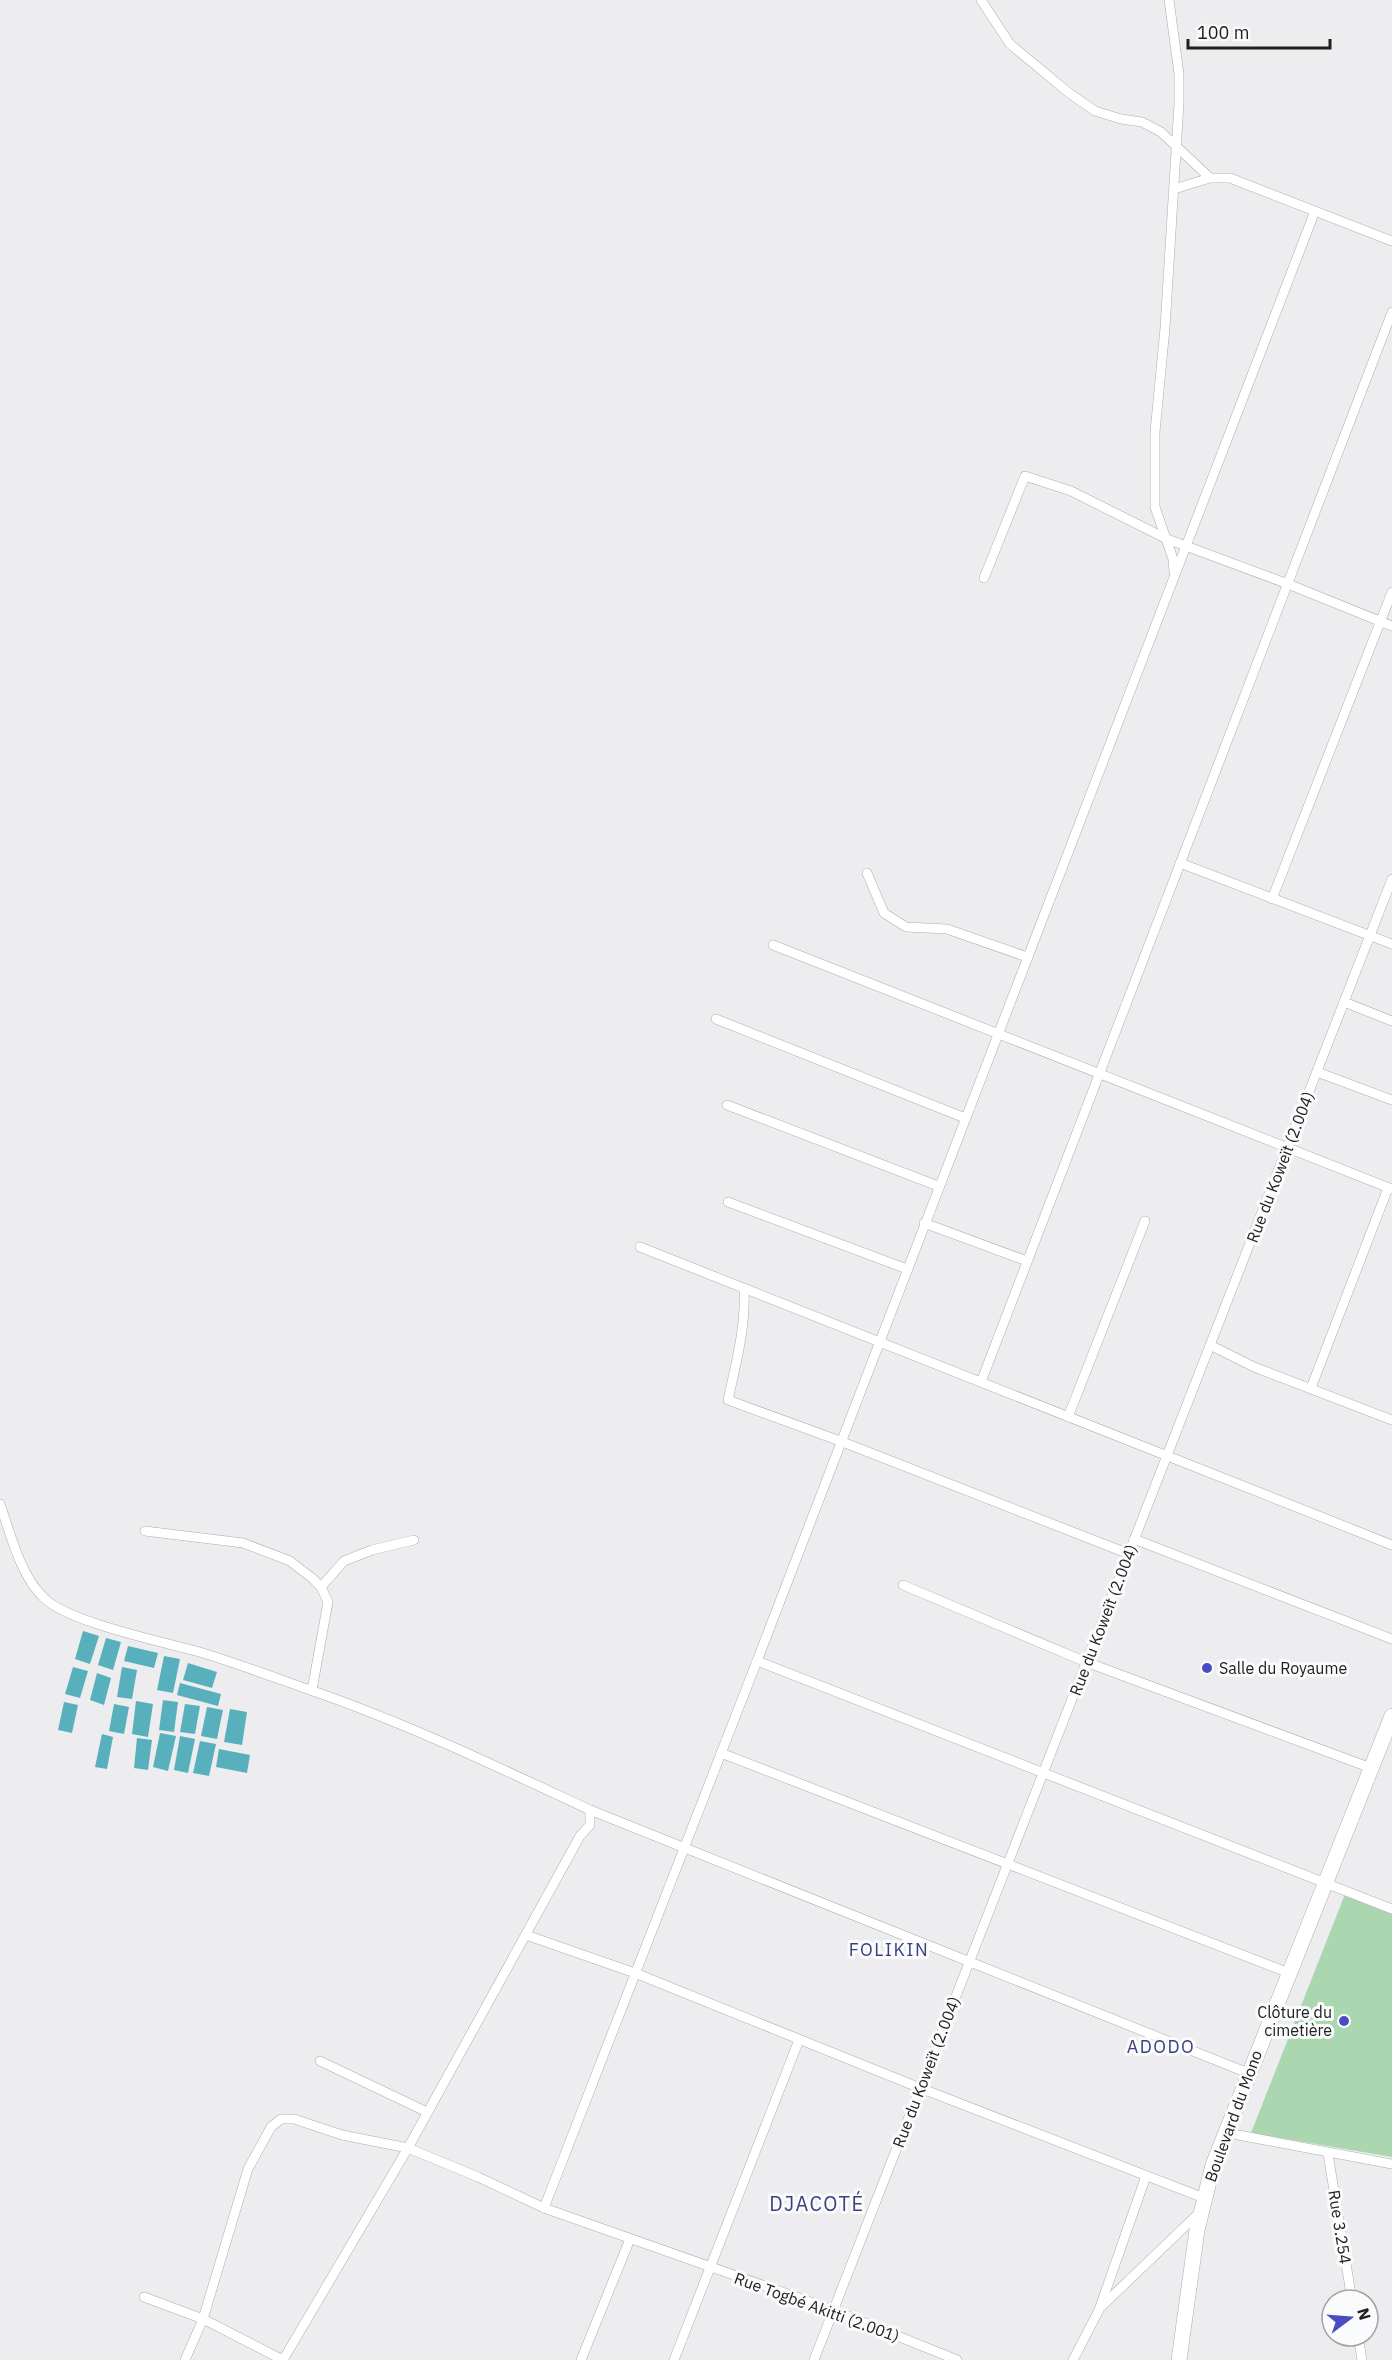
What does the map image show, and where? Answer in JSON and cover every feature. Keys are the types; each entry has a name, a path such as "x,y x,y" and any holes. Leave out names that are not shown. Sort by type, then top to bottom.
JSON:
{"main road":[{"name":"Boulevard du Mono","path":"1179,2360 1191,2266 1202,2204 1219,2149 1289,1973 1330,1883 1392,1716"},
{"name":"Boulevard du Mono","path":"1185,2360 1206,2216 1221,2166 1330,1883 1392,1734"}],"street":[{"path":"981,0 1010,44 1086,106 1109,116 1154,127 1210,178"},
{"path":"1169,0 1179,74 1178,147 1155,432 1155,507 1173,558 1174,576"},
{"path":"1174,189 1210,178 1230,178 1392,241"},
{"path":"544,2208 1315,211"},
{"path":"981,1382 1392,312"},
{"path":"984,578 1025,476 1071,491 1167,539 1392,626"},
{"path":"1272,899 1392,592"},
{"path":"1180,863 1392,944"},
{"path":"867,873 884,913 906,927 947,929 1027,957"},
{"name":"Rue du Koweït (2.004)","path":"814,2360 1392,879"},
{"path":"773,945 1390,1188 1311,1388"},
{"path":"1344,1002 1392,1021"},
{"path":"716,1019 965,1118"},
{"path":"1317,1072 1392,1100"},
{"path":"727,1105 938,1186"},
{"path":"728,1202 907,1269"},
{"path":"1068,1417 1145,1221"},
{"path":"924,1223 1027,1261"},
{"path":"640,1247 1392,1545"},
{"path":"744,1288 745,1310 740,1347 728,1400 840,1441 1129,1554"},
{"path":"1210,1345 1254,1367 1391,1416"},
{"path":"0,1504 30,1579 44,1598 57,1608 90,1621 207,1654 312,1690 408,1727 590,1810 1248,2073"},
{"path":"145,1531 221,1539 252,1546 290,1561 321,1587 328,1602 312,1690"},
{"path":"1134,1539 1392,1639"},
{"path":"321,1587 344,1561 372,1550 414,1540"},
{"path":"903,1585 1086,1662 1371,1768"},
{"path":"757,1661 1392,1909"},
{"path":"721,1753 1289,1973"},
{"path":"144,2297 203,2319 283,2360 408,2148 580,1836 590,1825 590,1810"},
{"path":"526,1935 635,1973 1146,2176 1202,2204 1099,2310"},
{"path":"674,2360 799,2040"},
{"path":"320,2061 427,2112"},
{"name":"Rue Togbé Akitti (2.001)","path":"203,2319 249,2169 272,2127 281,2119 294,2119 342,2135 408,2148 478,2176 544,2208 833,2310 957,2360"},
{"path":"1233,2134 1328,2154 1392,2164"},
{"name":"Rue 3.254","path":"1328,2154 1350,2288"},
{"path":"1073,2360 1099,2310 1146,2176"},
{"path":"581,2360 630,2239"},
{"path":"185,2360 203,2319"}],"green space":[{"name":"Clôture du cimetière","path":"1345,1894 1392,1909 1392,2157 1251,2133"}],"water":[{"path":"83,1631 99,1636 90,1664 75,1659"},
{"path":"106,1638 121,1642 113,1670 98,1665"},
{"path":"128,1646 158,1653 154,1668 124,1661"},
{"path":"164,1656 180,1659 173,1693 157,1690"},
{"path":"188,1663 217,1672 212,1688 183,1680"},
{"path":"73,1667 88,1671 80,1698 65,1694"},
{"path":"122,1667 137,1670 132,1699 117,1697"},
{"path":"97,1673 111,1678 104,1705 90,1700"},
{"path":"180,1683 221,1694 218,1706 177,1695"},
{"path":"163,1700 178,1702 174,1732 159,1730"},
{"path":"136,1701 153,1704 148,1737 132,1734"},
{"path":"64,1702 78,1705 72,1733 58,1730"},
{"path":"114,1704 129,1707 124,1734 109,1731"},
{"path":"185,1704 200,1706 195,1734 180,1732"},
{"path":"207,1707 223,1710 217,1739 201,1736"},
{"path":"230,1709 247,1712 242,1745 224,1742"},
{"path":"160,1733 176,1736 168,1771 153,1767"},
{"path":"102,1734 113,1737 107,1769 95,1767"},
{"path":"180,1736 195,1739 188,1773 174,1770"},
{"path":"137,1738 152,1740 148,1770 134,1768"},
{"path":"200,1741 216,1744 209,1776 193,1773"},
{"path":"219,1749 250,1755 247,1773 216,1767"}],"place":[{"name":"Salle du Royaume","path":"1207,1668"},
{"name":"Clôture du cimetière","path":"1344,2021"}],"district":[{"name":"FOLIKIN","path":"889,1950"},
{"name":"ADODO","path":"1161,2047"},
{"name":"DJACOTÉ","path":"817,2204"}]}
